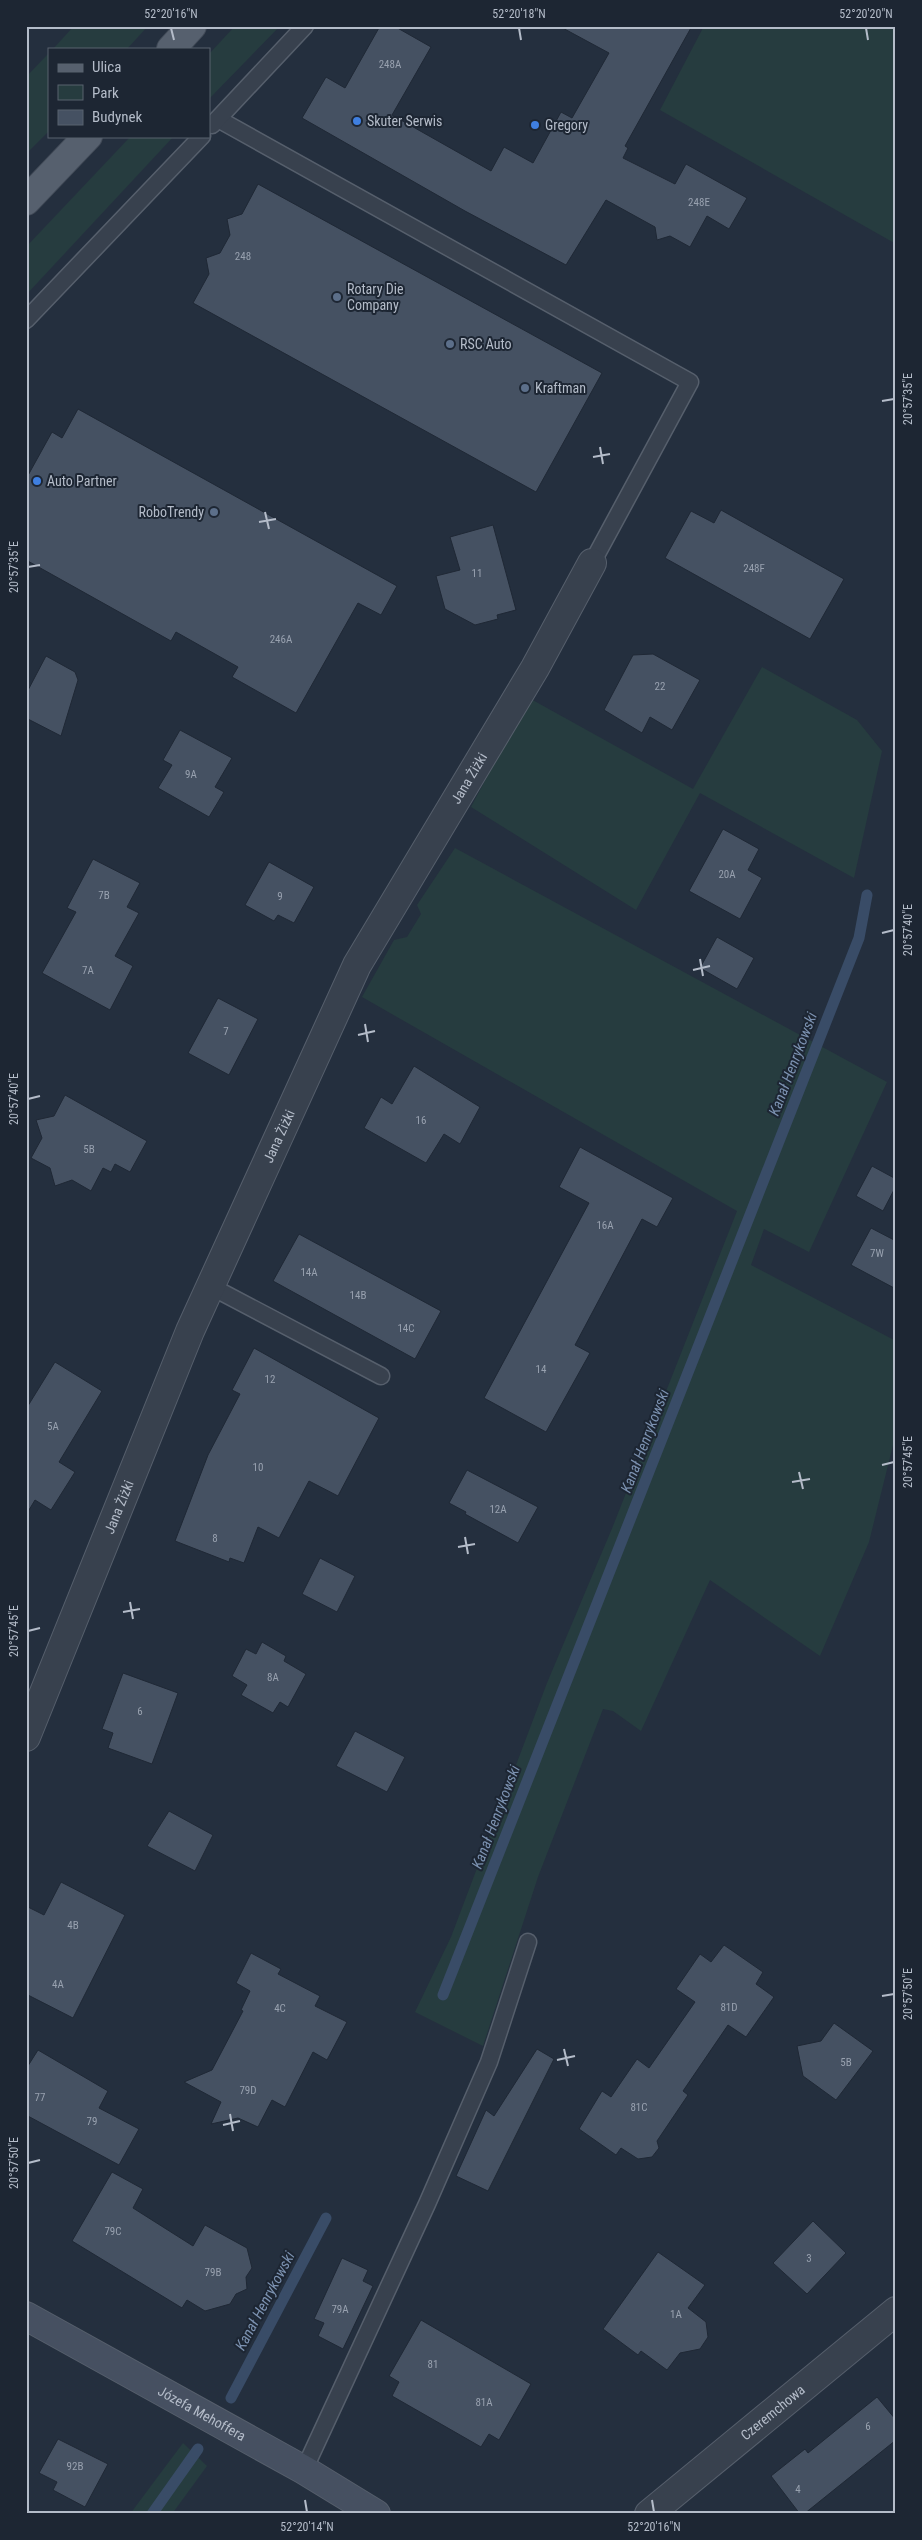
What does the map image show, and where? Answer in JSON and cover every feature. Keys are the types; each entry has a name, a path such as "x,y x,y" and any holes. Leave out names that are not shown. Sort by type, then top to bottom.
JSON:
{"main road":[{"path":"172,48 192,26"},
{"path":"26,201 86,138"}],"street":[{"name":"Jana Żiżki","path":"26,1737 190,1331 357,966 535,668 592,563"},
{"name":"Czeremchowa","path":"649,2514 896,2311"},
{"name":"Józefa Mehoffera","path":"26,2316 304,2470 376,2514"}],"lane":[{"path":"305,26 213,124 690,382 592,563"},
{"path":"26,320 200,138"},
{"path":"210,1286 380,1376"},
{"path":"304,2470 427,2204 489,2062 528,1942"}],"green space":[{"path":"74,26 148,26 128,48 54,48"},
{"path":"235,26 280,26 210,98 210,53"},
{"path":"704,26 896,26 896,244 660,110"},
{"path":"48,54 48,132 26,154 26,77"},
{"path":"129,138 172,138 26,295 26,247"},
{"path":"762,667 857,720 882,751 854,878 700,793 636,910 471,807 529,698 693,789"},
{"path":"455,848 887,1082 809,1252 764,1229 751,1265 896,1341 896,1433 869,1542 820,1656 710,1580 641,1731 613,1711 603,1709 538,1877 483,2046 415,2012 451,1937 547,1683 613,1526 737,1211 362,997 394,940 407,937 421,914 417,905"},
{"path":"183,2443 207,2466 172,2514 130,2514"}],"building":[{"path":"380,26 394,26 431,47 392,115 491,171 504,147 533,163 561,112 572,118 609,53 559,26 692,26 625,146 628,148 623,158 675,184 686,164 747,198 729,229 707,216 690,247 670,236 657,240 655,227 606,200 566,265 465,211 302,118 326,77 345,88"},
{"path":"258,184 602,373 536,492 193,303 209,274 206,258 220,253 230,235 227,219 242,214"},
{"path":"78,409 397,586 381,615 358,603 296,713 232,677 238,667 176,632 171,641 26,560 26,479 52,432 62,438"},
{"path":"721,510 844,579 810,639 665,558 691,511 714,523"},
{"path":"493,525 516,610 497,615 498,619 475,625 445,609 436,576 460,570 450,537"},
{"path":"653,654 700,680 672,730 650,717 642,733 604,710 633,655"},
{"path":"46,656 75,672 78,680 61,736 26,718 26,694"},
{"path":"180,730 232,758 215,787 224,792 209,817 158,788 172,765 163,760"},
{"path":"723,829 759,849 748,870 762,878 740,919 689,891"},
{"path":"93,859 140,883 127,907 139,913 115,956 133,966 110,1010 42,973 76,912 67,908"},
{"path":"269,862 314,887 294,923 278,915 274,921 245,905"},
{"path":"717,937 754,958 737,989 700,968"},
{"path":"218,998 258,1019 229,1075 188,1053"},
{"path":"414,1066 480,1107 460,1144 444,1134 426,1163 364,1128 381,1097 392,1104"},
{"path":"65,1095 147,1141 130,1172 115,1164 111,1172 103,1168 91,1191 72,1180 55,1186 50,1168 31,1158 42,1138 36,1120 54,1116"},
{"path":"580,1147 673,1198 657,1227 642,1219 575,1345 590,1353 546,1432 484,1398 589,1203 559,1187"},
{"path":"872,1166 896,1179 896,1186 883,1211 856,1196"},
{"path":"871,1228 896,1241 896,1289 851,1265"},
{"path":"299,1234 441,1311 415,1359 273,1281"},
{"path":"254,1348 379,1418 338,1496 309,1481 279,1538 258,1527 244,1563 230,1558 229,1562 175,1541 208,1455 240,1394 232,1390"},
{"path":"55,1362 102,1391 59,1462 75,1472 51,1510 35,1500 26,1515 26,1409"},
{"path":"467,1470 538,1507 518,1543 449,1503"},
{"path":"320,1558 355,1576 337,1612 302,1594"},
{"path":"262,1642 286,1656 284,1661 306,1674 288,1707 280,1702 273,1713 241,1695 247,1685 232,1676 246,1649 256,1654"},
{"path":"123,1673 178,1693 152,1764 108,1748 113,1733 102,1729"},
{"path":"355,1731 405,1757 387,1792 336,1766"},
{"path":"169,1811 213,1835 195,1871 147,1846"},
{"path":"61,1882 125,1915 73,2018 26,1994 26,1906 44,1915"},
{"path":"724,1945 763,1972 756,1984 774,1997 746,2037 728,2025 683,2091 688,2095 657,2141 659,2148 652,2157 638,2159 621,2148 616,2155 579,2129 602,2091 611,2097 637,2059 649,2068 695,2002 676,1989 700,1954 711,1962"},
{"path":"251,1953 281,1969 278,1974 320,1996 315,2006 347,2022 327,2060 313,2052 285,2107 272,2100 258,2127 238,2118 211,2124 221,2102 184,2082 212,2070 243,2011 241,2010 250,1991 236,1983"},
{"path":"834,2023 873,2051 836,2100 803,2076 797,2046 821,2041"},
{"path":"537,2049 554,2059 488,2191 456,2176 486,2110 494,2116"},
{"path":"38,2050 108,2091 99,2108 139,2129 119,2165 26,2115 26,2069"},
{"path":"112,2172 143,2189 133,2208 193,2246 205,2225 247,2248 252,2268 246,2277 247,2289 236,2294 230,2304 205,2311 187,2300 182,2308 72,2241"},
{"path":"813,2221 846,2253 807,2294 773,2263"},
{"path":"658,2252 705,2285 688,2308 706,2322 708,2337 700,2349 680,2353 667,2370 641,2351 638,2355 603,2329"},
{"path":"342,2258 368,2270 363,2281 373,2286 343,2349 318,2336 324,2323 314,2319"},
{"path":"421,2320 531,2384 499,2440 489,2434 481,2447 392,2396 399,2382 389,2376"},
{"path":"877,2397 896,2420 896,2440 804,2514 800,2514 771,2476 805,2449 808,2453"},
{"path":"58,2439 108,2464 85,2507 53,2490 57,2482 39,2473"}],"waterway":[{"name":"Kanał Henrykowski","path":"443,1995 859,938 867,895"},
{"name":"Kanał Henrykowski","path":"231,2398 326,2218"},
{"name":"Kanał Henrykowski","path":"152,2514 198,2449"}],"place":[{"name":"Skuter Serwis","path":"357,121"},
{"name":"Gregory","path":"535,125"},
{"name":"Rotary Die Company","path":"337,297"},
{"name":"RSC Auto","path":"450,344"},
{"name":"Kraftman","path":"525,388"},
{"name":"Auto Partner","path":"37,481"},
{"name":"RoboTrendy","path":"214,512"}]}
